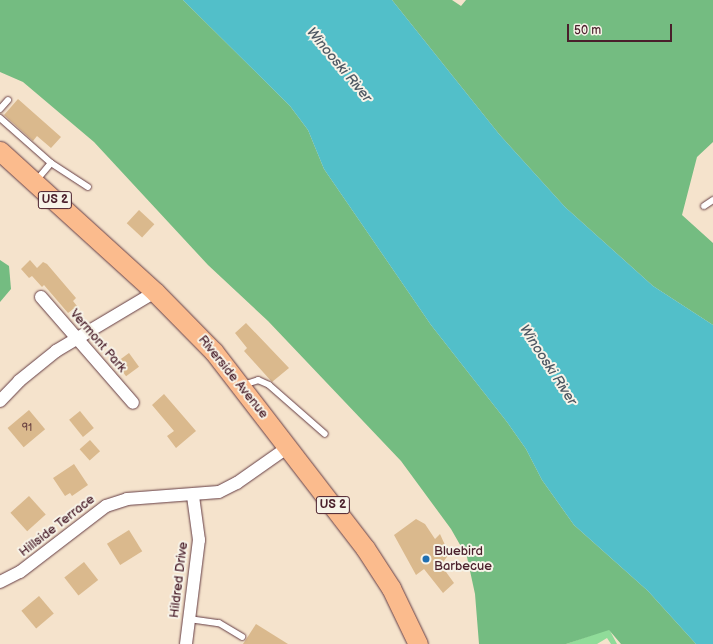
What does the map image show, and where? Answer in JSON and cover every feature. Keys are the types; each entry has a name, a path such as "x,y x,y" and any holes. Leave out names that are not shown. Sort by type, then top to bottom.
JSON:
{"main road":[{"name":"Riverside Avenue","path":"0,151 155,292 197,333 242,386 376,564 404,614 418,644"}],"street":[{"path":"0,401 37,365 155,292"},
{"name":"Vermont Park","path":"41,297 133,403"},
{"name":"Hillside Terrace","path":"0,582 20,572 106,506 127,499 193,496 209,494 228,488 288,447"},
{"name":"Hildred Drive","path":"186,644 199,540 193,496"}],"lane":[{"path":"0,108 8,100"},
{"path":"0,118 51,163 88,187"},
{"path":"35,182 51,163"},
{"path":"704,206 713,200"},
{"path":"242,386 258,380 269,385 325,434"},
{"path":"189,618 219,623 242,637"}],"green space":[{"path":"0,0 183,0 290,106 308,130 324,169 431,325 507,422 526,449 542,480 574,525 648,591 696,644 621,644 609,630 566,644 479,644 475,594 467,557 451,529 401,461 268,321 208,265 94,142 23,82 0,72"},
{"path":"392,0 452,0 461,6 466,0 713,0 713,142 697,157 682,215 713,243 713,325 653,286 565,207 499,134"},
{"path":"0,260 9,266 11,289 0,302"},
{"path":"609,629 617,644 611,644 607,638 597,644 566,644"}],"water":[{"name":"Winooski River","path":"183,0 392,0 499,134 565,207 653,286 713,325 713,644 696,644 648,591 574,525 542,480 526,449 507,422 431,325 324,169 308,130 290,106"}],"building":[{"path":"18,99 61,137 51,148 37,136 33,141 4,115"},
{"path":"139,210 154,224 142,237 127,223"},
{"path":"30,260 37,268 43,262 47,264 76,298 73,301 77,306 68,313 44,285 42,287 32,276 29,278 21,269"},
{"path":"246,323 289,368 272,382 244,351 247,348 235,333"},
{"path":"129,353 139,367 126,376 116,362"},
{"path":"164,394 196,431 176,448 167,436 174,431 152,405"},
{"path":"29,410 45,429 24,447 8,428"},
{"path":"80,411 94,428 83,437 69,420"},
{"path":"90,440 100,451 90,461 80,449"},
{"path":"74,464 88,485 72,496 70,493 65,496 53,478"},
{"path":"29,496 46,515 27,531 10,513"},
{"name":"Bluebird Barbecue","path":"416,519 425,524 435,539 440,534 449,554 441,565 454,583 443,593 424,569 416,575 394,535"},
{"path":"129,530 142,551 120,565 107,544"},
{"path":"84,562 98,580 78,596 64,577"},
{"path":"39,596 54,614 36,628 21,611"},
{"path":"256,624 288,644 243,644"}],"place":[{"name":"Bluebird Barbecue","path":"426,559"}]}
